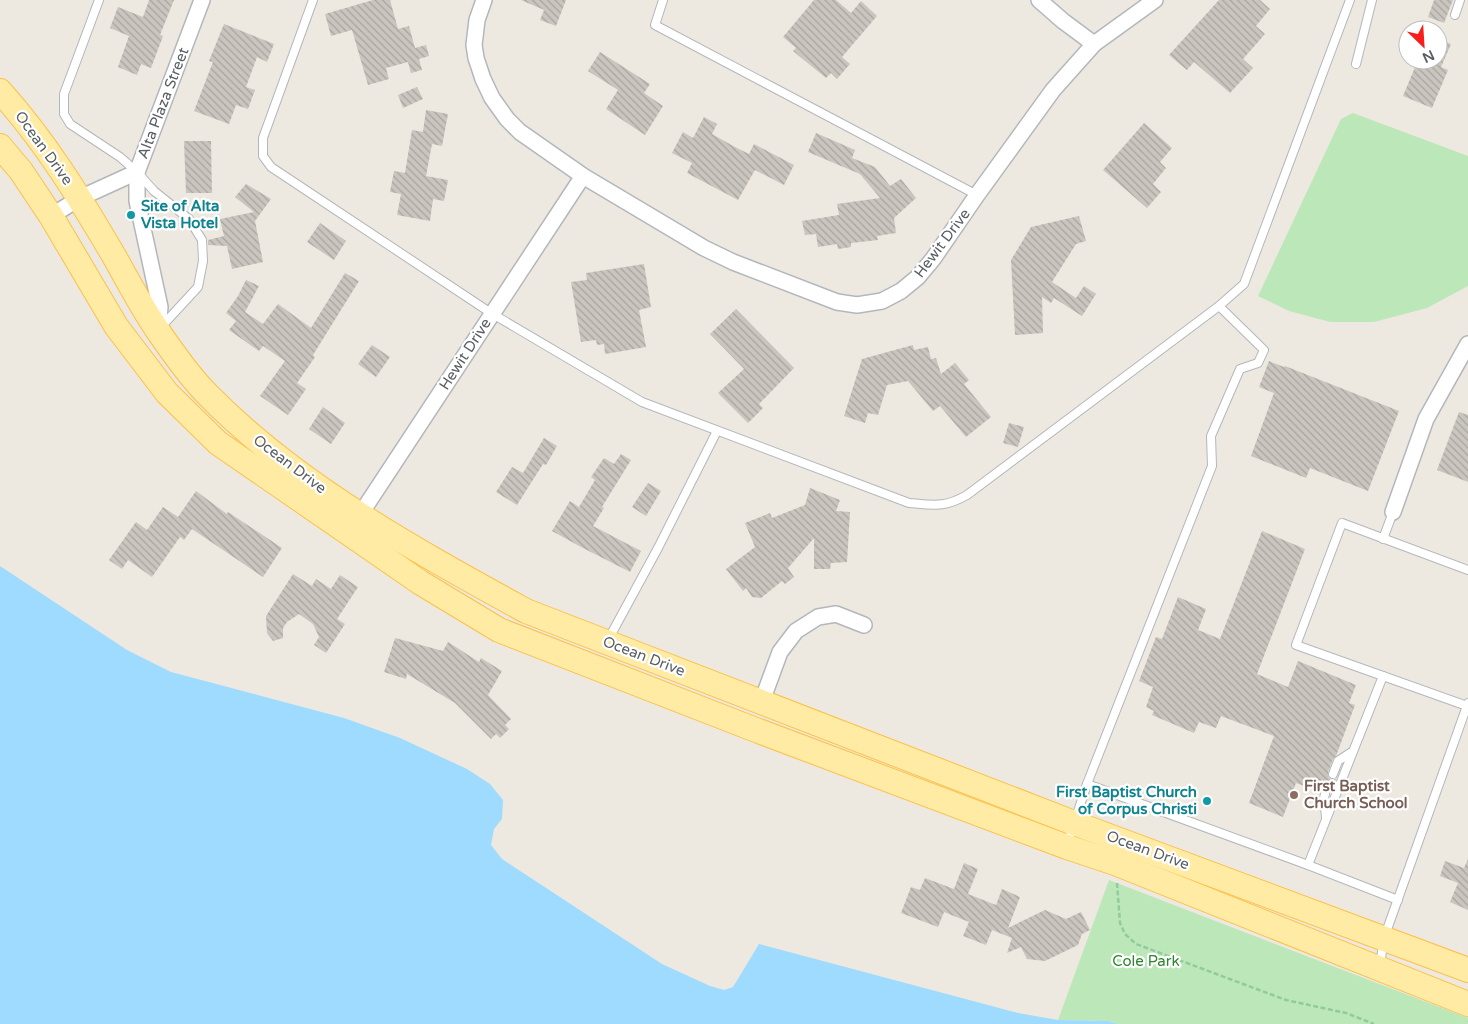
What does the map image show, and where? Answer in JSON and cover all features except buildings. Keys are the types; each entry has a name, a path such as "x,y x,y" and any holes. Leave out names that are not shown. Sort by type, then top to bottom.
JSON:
{"main road":[{"name":"Ocean Drive","path":"0,91 48,151 80,198 158,331 206,392 240,426 421,583 499,630 756,730 1067,847 1115,863 1468,1004"},
{"name":"Ocean Drive","path":"0,146 21,171 51,216 116,326 167,393 218,443 355,524 442,565 526,611 1074,823 1468,970"},
{"path":"132,349 158,331"}],"street":[{"name":"Alta Plaza Street","path":"51,216 80,198 137,172 202,0"},
{"name":"Hewit Drive","path":"484,0 477,20 474,45 483,79 492,98 507,119 520,132 583,176 712,252 837,302 857,305 882,301 901,291 918,277 933,259 976,195 1053,90 1094,44 1155,0"},
{"path":"1039,0 1094,44"},
{"path":"137,172 137,201 160,308 158,331"},
{"name":"Hewit Drive","path":"355,524 491,313 583,176"},
{"path":"1393,512 1426,419 1468,344"},
{"path":"762,702 780,652 796,631 818,617 836,614 864,625"}],"lane":[{"path":"99,0 64,94 64,114 70,124 120,157 154,191 189,219 202,240 203,261 198,286 158,331"},
{"path":"313,0 263,138 263,156 271,166 491,313 642,402 909,504 936,505 952,503 967,495 1219,306 1244,284 1350,0"},
{"path":"663,0 655,25 976,195"},
{"path":"1356,64 1372,0"},
{"path":"1455,15 1460,0"},
{"path":"1067,847 1087,784 1212,466 1211,436 1240,369 1258,363 1264,350 1219,306"},
{"path":"607,642 662,540 717,431"},
{"path":"1383,538 1393,512"},
{"path":"1379,969 1384,938 1468,705 1296,645 1342,523 1468,570"},
{"path":"1308,865 1383,676"},
{"path":"1333,774 1338,761 1353,750"},
{"path":"1087,784 1398,900"},
{"path":"1325,794 1326,819"}],"path":[{"path":"1115,863 1120,923 1126,934 1136,944 1286,1000 1346,1013 1374,1024"}],"green space":[{"path":"1353,113 1468,156 1468,286 1427,308 1374,322 1330,322 1289,311 1258,296 1341,119"},
{"name":"Cole Park","path":"1109,880 1468,1018 1468,1024 1118,1024 1109,1021 1058,1020"}],"water":[{"path":"0,566 127,650 171,672 344,718 400,738 467,769 490,784 503,800 502,819 494,829 491,845 502,859 662,964 710,986 724,990 733,987 759,944 1018,1013 1058,1020 1109,1021 1118,1024 0,1024"}],"place":[{"name":"Site of Alta Vista Hotel","path":"131,215"},
{"name":"First Baptist Church School","path":"1294,795"},
{"name":"First Baptist Church of Corpus Christi","path":"1207,801"}]}
